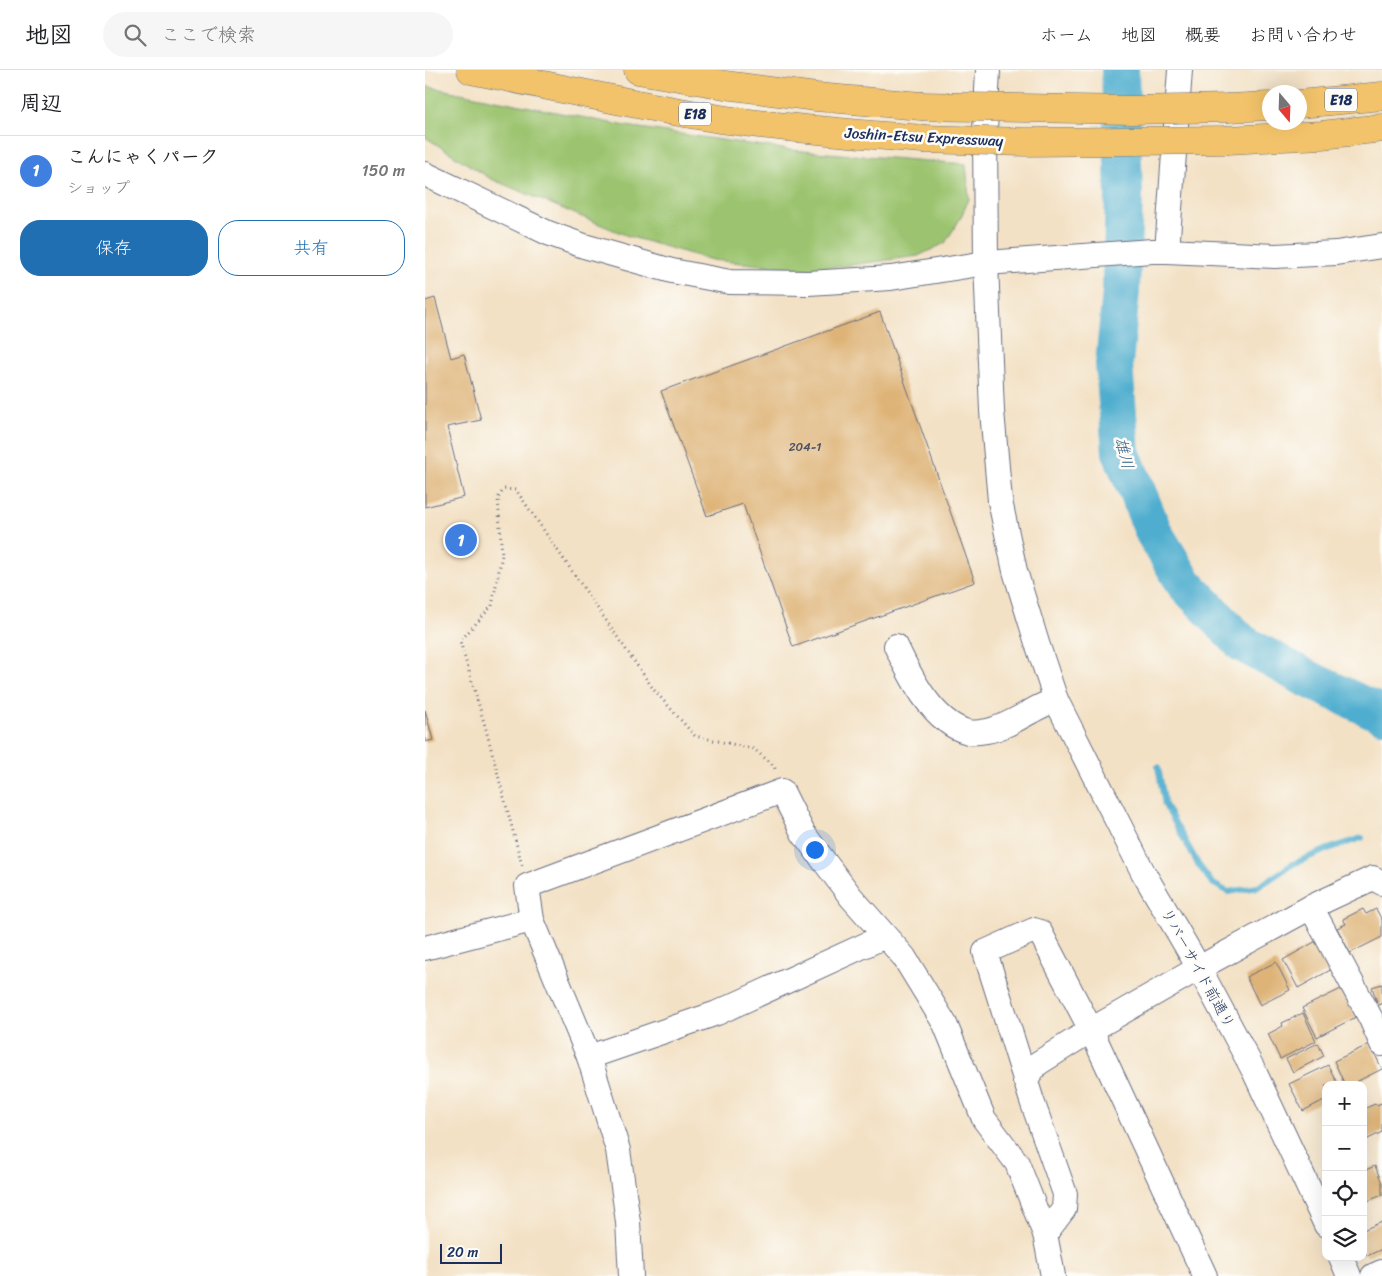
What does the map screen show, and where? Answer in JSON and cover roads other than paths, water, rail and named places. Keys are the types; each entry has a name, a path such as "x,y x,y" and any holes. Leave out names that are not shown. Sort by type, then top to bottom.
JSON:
{"highway":[{"name":"Joshin-Etsu Expressway","path":"471,70 727,120 822,131 923,139 1026,142 1228,140 1382,128"},
{"name":"Joshin-Etsu Expressway","path":"638,70 725,85 817,97 921,106 1131,110 1262,106"},
{"name":"E18","path":"1307,103 1382,96"}],"street":[{"name":"リバーサイド前通り","path":"987,70 985,131 986,263 992,411 1000,501 1015,571 1037,643 1060,707 1143,872 1199,968 1254,1072 1322,1216"},
{"path":"1160,251 1180,70"},
{"path":"425,174 547,233 584,246 673,271 730,282 808,283 891,278 986,263 1160,251 1275,256 1336,252 1382,246"},
{"path":"896,646 912,679 933,708 950,724 969,733 988,731 1013,722 1033,710 1060,707"},
{"path":"631,1276 628,1222 619,1150 589,1057 532,920 527,886 782,790 803,833 851,897 904,957 945,1024 985,1119 1017,1163 1045,1234 1053,1276"},
{"path":"1025,1080 1037,1064 1091,1030 1199,968 1311,907 1373,878 1382,883"},
{"path":"1311,907 1371,1019 1382,1044"},
{"path":"425,948 532,920"},
{"path":"1045,1234 1064,1209 1065,1194 1025,1080 985,952 1034,930 1040,932 1091,1030 1205,1276"},
{"path":"589,1057 717,1013 885,936"},
{"path":"1343,1261 1349,1276"},
{"path":"1373,1276 1382,1272"}],"waterway":[{"name":"雄川","path":"1120,70 1124,195 1121,291 1114,364 1121,452 1154,533 1185,584 1242,643 1304,677 1382,714"},
{"path":"1158,767 1165,805 1198,864 1212,883 1228,892 1258,887 1293,864 1328,849 1362,838"}],"place":[{"name":"こんにゃくパーク","path":"461,540"}]}
